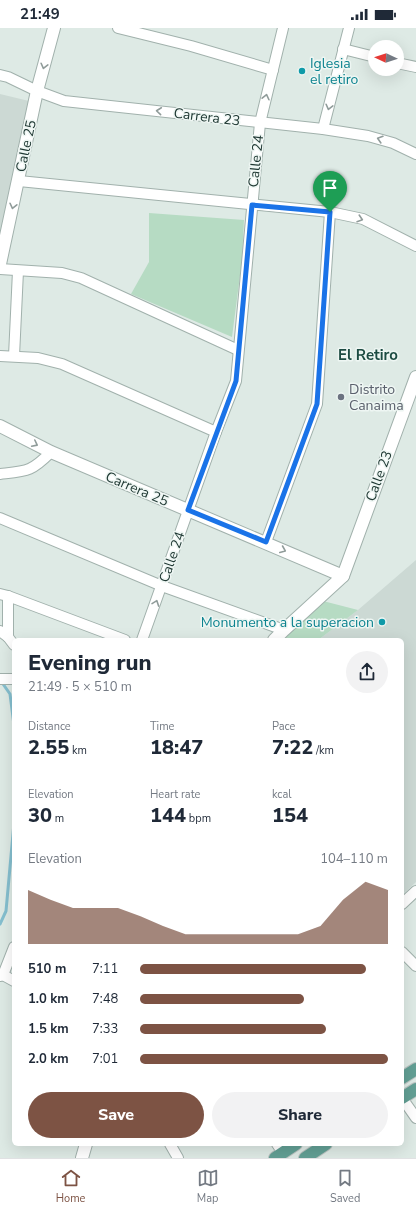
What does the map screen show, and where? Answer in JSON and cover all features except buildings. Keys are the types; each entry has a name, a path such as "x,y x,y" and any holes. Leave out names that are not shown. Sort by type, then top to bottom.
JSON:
{"main road":[{"path":"404,1077 416,1069"},
{"path":"404,1097 416,1090"},
{"path":"278,1152 292,1146"},
{"path":"305,1158 323,1146"}],"street":[{"name":"Calle 25","path":"0,264 19,181 37,91 54,28"},
{"path":"118,28 191,46 272,70"},
{"name":"Calle 24","path":"143,638 216,432 236,381 260,123 283,28"},
{"path":"323,129 349,28"},
{"path":"343,49 368,55"},
{"path":"404,65 416,68"},
{"name":"Carrera 23","path":"0,75 64,101 323,129 368,136 393,144 416,154"},
{"path":"19,181 330,212 363,220 416,246"},
{"path":"266,542 317,404 330,212"},
{"path":"0,269 62,274 81,278 238,350"},
{"path":"14,356 18,271"},
{"path":"0,356 38,358 62,364 216,432"},
{"name":"Calle 23","path":"343,576 416,377"},
{"name":"Carrera 25","path":"0,426 51,452 343,576"},
{"path":"0,474 27,471 38,465 51,452"},
{"path":"0,518 162,586 284,630"},
{"path":"276,638 343,576"},
{"path":"7,638 4,595 120,638"},
{"path":"0,679 12,680"},
{"path":"404,902 416,891"},
{"path":"12,951 1,975 12,980"},
{"path":"404,954 416,966"},
{"path":"404,1101 416,1118"},
{"path":"82,1158 85,1146"},
{"path":"171,1146 178,1158"}],"shaded area":[{"path":"0,94 29,101 0,233"},
{"path":"416,560 416,882 404,893 404,638 321,638 358,610"}],"green space":[{"path":"149,213 244,220 242,260 232,337 131,294 149,262"},
{"path":"323,601 358,610 321,638 280,638 285,631 305,619"}],"waterway":[{"path":"1,681 10,694 12,710"},
{"path":"0,924 6,911 12,845"}],"place":[{"name":"Iglesia el retiro","path":"302,71"},
{"name":"Distrito Canaima","path":"341,397"},
{"name":"Monumento a la superacion","path":"382,622"}],"district":[{"name":"El Retiro","path":"368,355"}],"route":[{"path":"252,205 330,212 317,404 266,542 188,510 236,381 252,205"}]}
